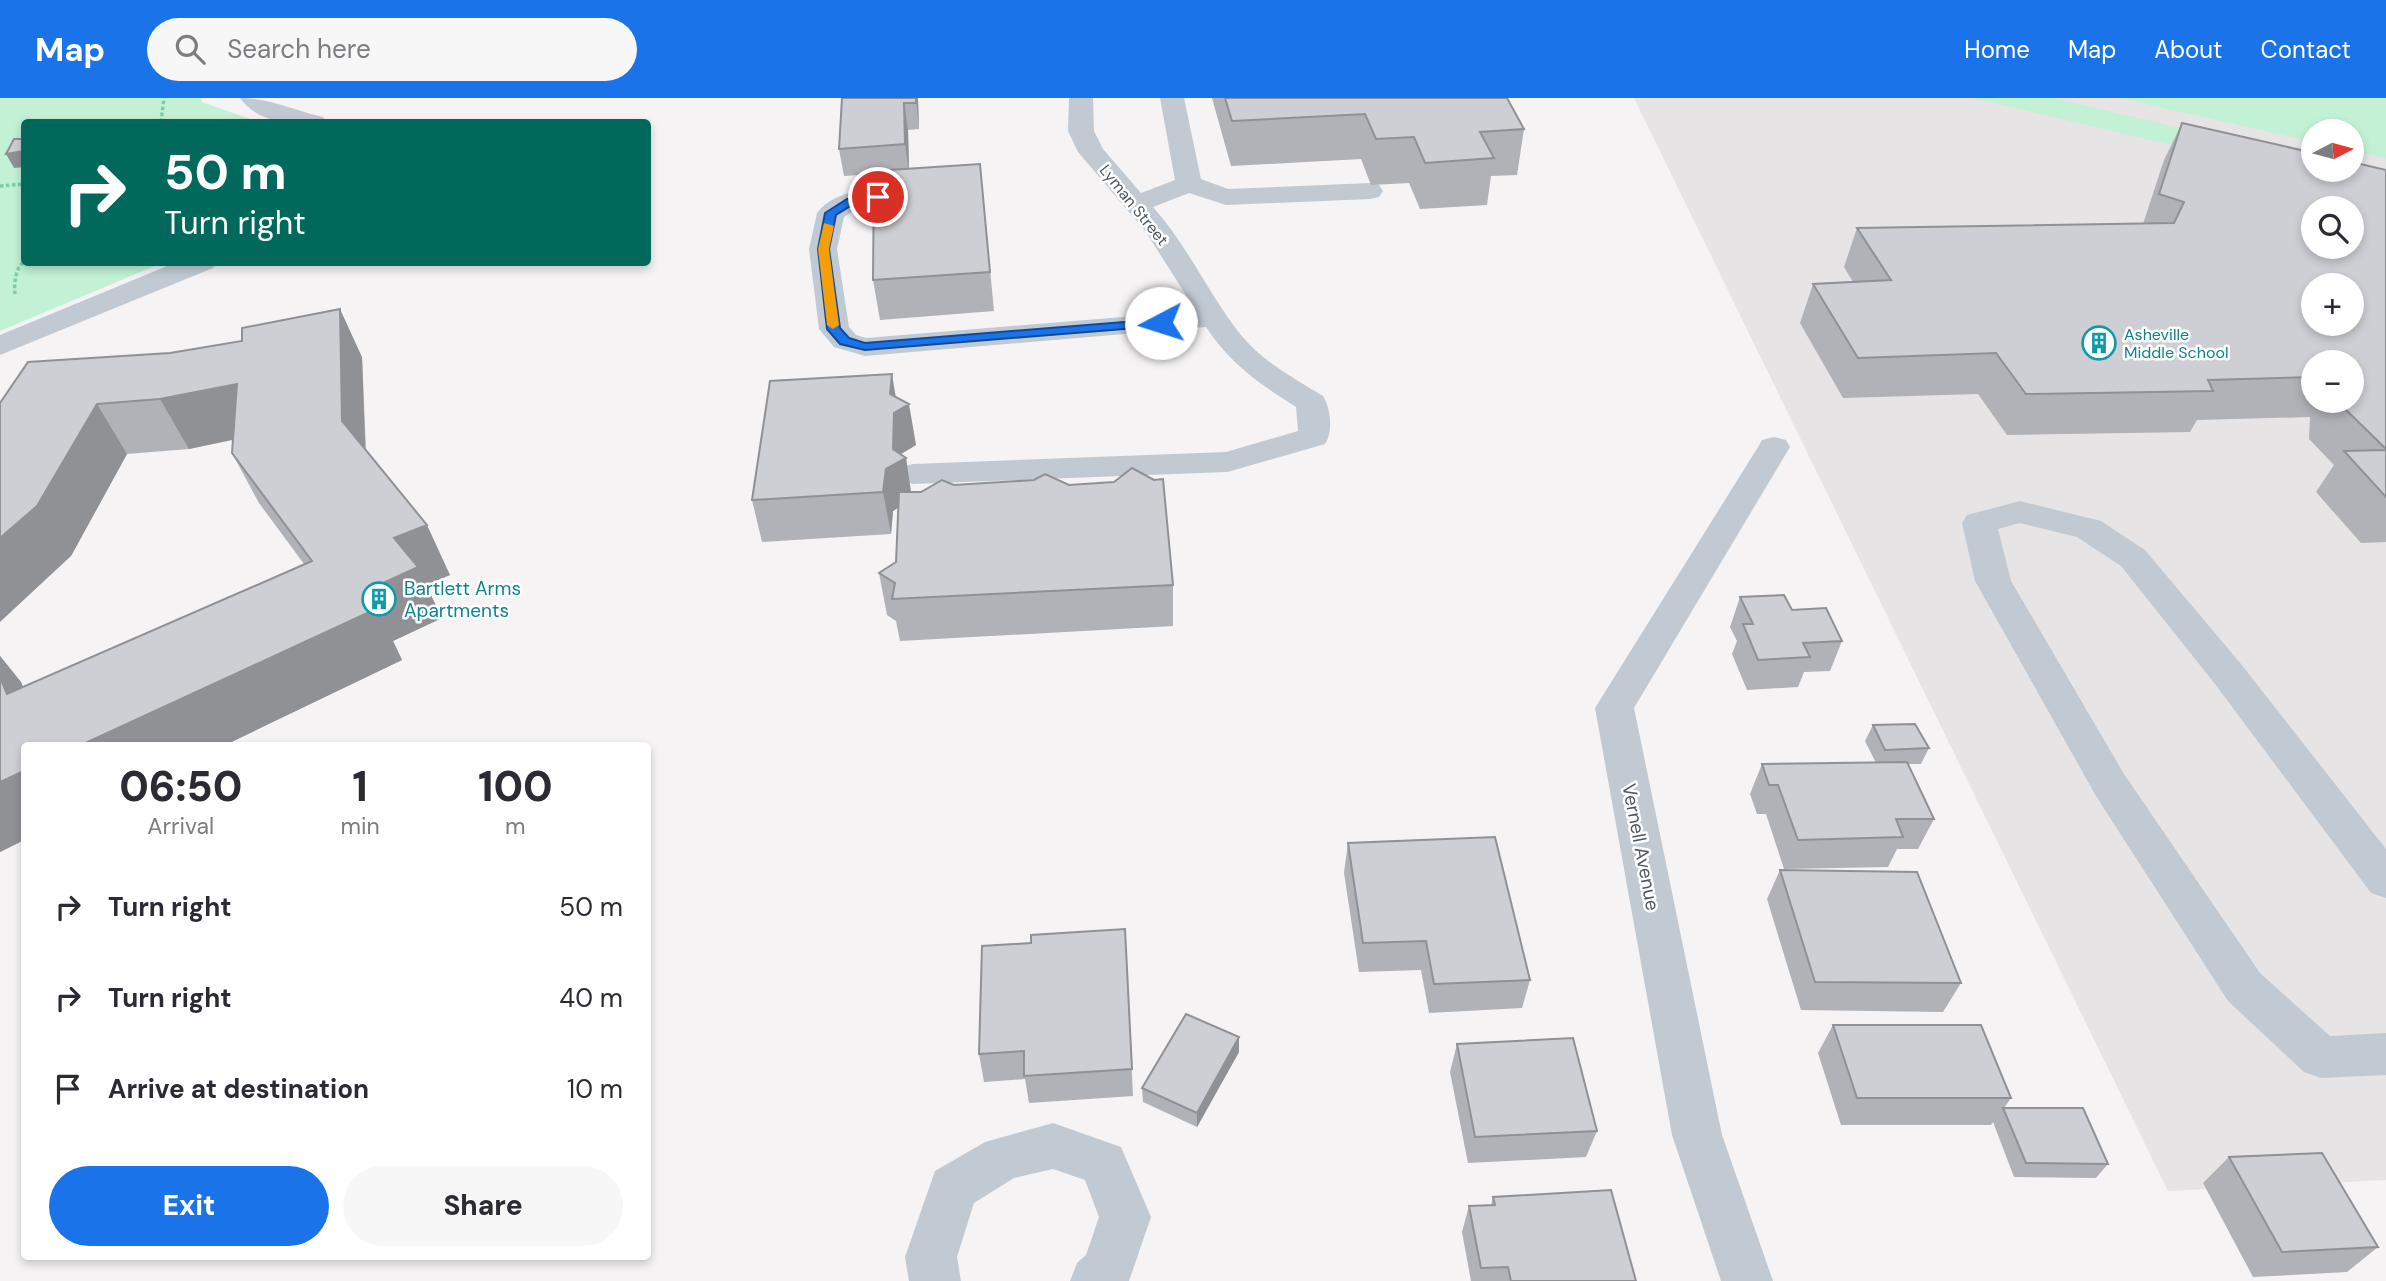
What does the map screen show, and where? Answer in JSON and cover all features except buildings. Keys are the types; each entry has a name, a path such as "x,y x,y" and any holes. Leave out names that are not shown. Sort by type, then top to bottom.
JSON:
{"street":[{"path":"252,98 268,111 301,119"},
{"name":"Lyman Street","path":"913,474 1227,461 1314,437 1312,403 1255,367 1221,329 1157,228 1091,152 1081,131 1081,98"},
{"path":"1172,98 1189,184"},
{"path":"1135,204 1189,184 1226,197 1370,191"},
{"path":"878,197 851,201 831,213 823,249 834,329 845,341 865,347 1221,329"},
{"path":"0,346 193,266"},
{"name":"Vernell Avenue","path":"1747,1281 1697,1135 1614,708 1774,447"},
{"path":"2386,881 2228,674 2133,558 2088,529 2020,512 1979,523 1993,581 2110,785 2244,987 2320,1057 2386,1054"},
{"path":"935,1281 931,1257 953,1188 1003,1158 1053,1146 1103,1163 1125,1217 1107,1272 1096,1281"}],"path":[{"path":"161,119 164,98"},
{"path":"0,186 21,184"}],"shaded area":[{"path":"1634,98 2386,98 2386,1180 2168,1191"}],"green space":[{"path":"0,98 201,98 202,102 250,119 21,119 21,266 155,266 0,331"},
{"path":"1973,98 2053,98 2301,156 2301,176"},
{"path":"2120,98 2386,98 2386,158 2364,153 2364,119 2301,119 2301,139"},
{"path":"2364,179 2386,196 2327,182 2364,182"}],"slow traffic":[{"path":"828,226 823,249 833,325"}],"place":[{"name":"Asheville Middle School","path":"2099,343"},
{"name":"Bartlett Arms Apartments","path":"379,599"}],"route":[{"path":"878,197 851,201 831,213 823,249 834,329 845,341 865,347 1161,323"}]}
